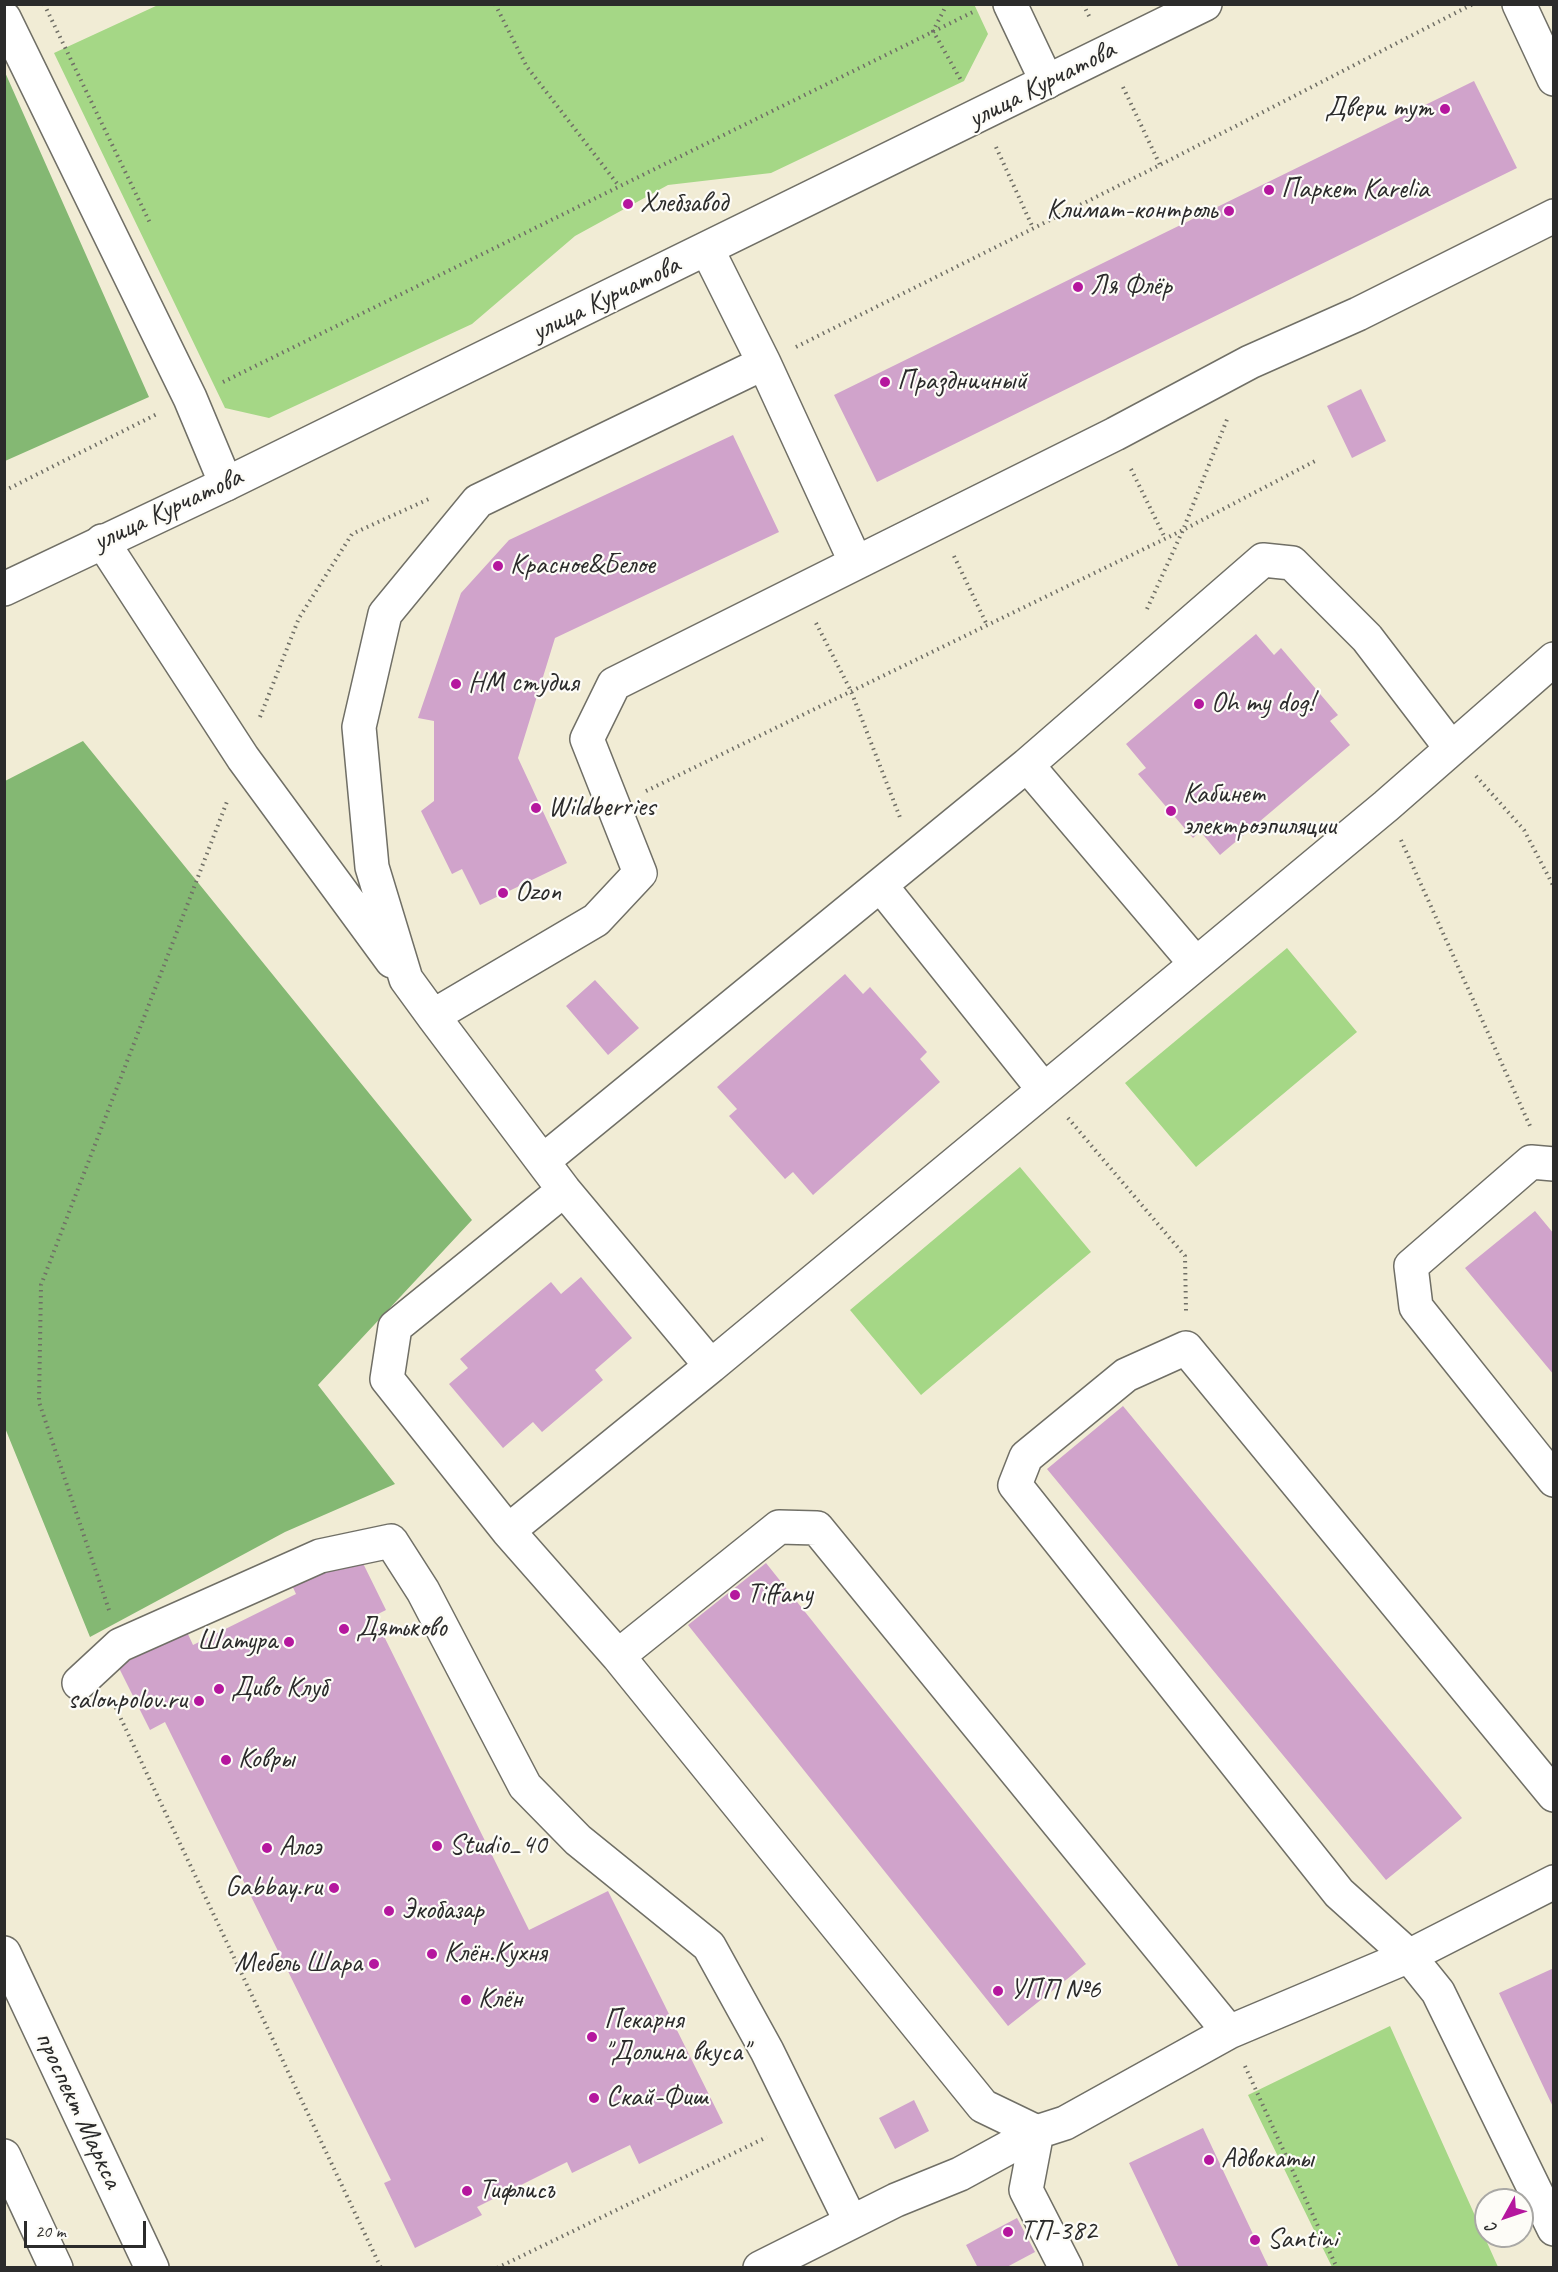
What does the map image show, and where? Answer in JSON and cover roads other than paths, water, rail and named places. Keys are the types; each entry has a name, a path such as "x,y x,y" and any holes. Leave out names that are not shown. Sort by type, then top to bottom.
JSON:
{"main road":[{"path":"1010,4 1047,82"},
{"name":"улица Курчатова","path":"4,589 226,484 1205,4"},
{"path":"1519,4 1554,78"},
{"path":"4,18 190,398 226,484"},
{"path":"433,1016 596,920 640,873 587,739 614,684 1115,434 1250,362 1358,314 1554,216"},
{"path":"707,249 764,363 856,563"},
{"path":"406,979 372,867 359,727 385,614 478,501 764,363"},
{"path":"102,541 243,758 433,1016 564,1190 711,1366"},
{"path":"543,1161 1027,765 1263,560 1292,563 1359,630 1451,748"},
{"path":"508,1531 711,1366 1386,806 1554,659"},
{"path":"1027,765 1196,964"},
{"path":"881,886 1044,1090"},
{"path":"1542,1163 1411,1266 1416,1307 1554,1480"},
{"path":"564,1190 395,1327 387,1379 508,1531 618,1656 983,2106 1037,2132"},
{"path":"1554,1795 1186,1348 1126,1375 1026,1457 1015,1485 1339,1893 1409,1956 1438,1992 1554,2229"},
{"path":"618,1656 779,1527 817,1528 1229,2032"},
{"path":"79,1683 120,1646 320,1556 391,1541 423,1591 525,1786 578,1840 709,1946 767,2051 851,2222"},
{"path":"760,2268 896,2200 960,2174 1037,2132 1065,2123 1229,2032 1409,1956 1554,1882"},
{"name":"проспект Маркса","path":"4,1953 152,2268"},
{"path":"1037,2132 1026,2190 1066,2268"},
{"path":"4,2156 56,2268"}],"place":[{"name":"Двери тут","path":"1445,109"},
{"name":"Паркет Karelia","path":"1269,190"},
{"name":"Хлебзавод","path":"628,204"},
{"name":"Климат-контроль","path":"1229,211"},
{"name":"Ля Флёр","path":"1078,287"},
{"name":"Праздничный","path":"885,382"},
{"name":"Красное&Белое","path":"498,566"},
{"name":"HM студия","path":"456,684"},
{"name":"Oh my dog!","path":"1199,704"},
{"name":"Wildberries","path":"536,808"},
{"name":"Кабинет электроэпиляции","path":"1171,811"},
{"name":"Ozon","path":"503,893"},
{"name":"Tiffany","path":"735,1595"},
{"name":"Дятьково","path":"344,1629"},
{"name":"Шатура","path":"289,1642"},
{"name":"Диво Клуб","path":"219,1689"},
{"name":"salonpolov.ru","path":"199,1701"},
{"name":"Ковры","path":"226,1760"},
{"name":"Studio_40","path":"437,1846"},
{"name":"Алоэ","path":"267,1848"},
{"name":"Gabbay.ru","path":"334,1888"},
{"name":"Экобазар","path":"389,1911"},
{"name":"Клён.Кухня","path":"432,1954"},
{"name":"Мебель Шара","path":"374,1964"},
{"name":"УПП №6","path":"998,1991"},
{"name":"Клён","path":"466,2000"},
{"name":"Пекарня \"Долина вкуса\"","path":"592,2037"},
{"name":"Скай-Фиш","path":"594,2098"},
{"name":"Адвокаты","path":"1209,2160"},
{"name":"Тифлисъ","path":"467,2191"},
{"name":"ТП-382","path":"1008,2232"},
{"name":"Santini","path":"1255,2240"}]}
